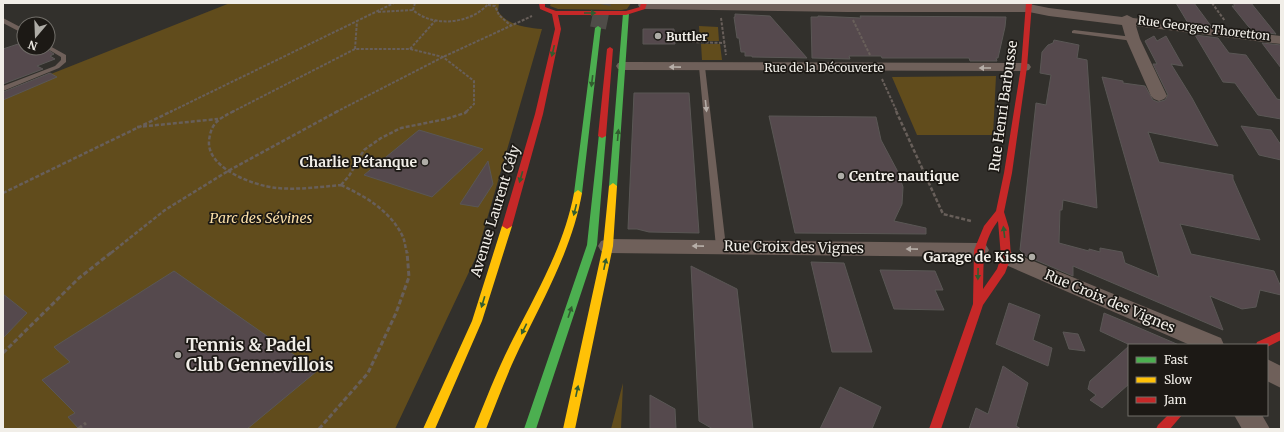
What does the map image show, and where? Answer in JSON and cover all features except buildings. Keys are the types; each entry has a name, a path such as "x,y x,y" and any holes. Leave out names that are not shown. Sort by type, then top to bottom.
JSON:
{"main road":[{"path":"544,7 555,14 626,14 640,10 644,4"},
{"name":"Rue Henri Barbusse","path":"978,304 1000,274 1003,256 1004,228 1000,212 1008,174 1024,67 1029,5"},
{"name":"Avenue Laurent Cély","path":"429,429 477,321 507,225 539,114 558,29 555,14"},
{"path":"569,429 608,246 624,66 626,14"},
{"path":"480,429 504,368 553,268 576,210 598,28"},
{"path":"530,429 592,245 610,42"},
{"name":"Rue Henri Barbusse","path":"935,429 978,304 982,251 989,226 1000,212"},
{"path":"1263,344 1281,335"},
{"path":"1162,429 1175,416"}],"street":[{"name":"Rue Georges Thoretton","path":"644,4 816,8 1014,7 1029,5 1049,12 1281,39"},
{"name":"Rue Georges Thoretton","path":"1128,21 1233,32 1281,39"},
{"name":"Rue Georges Thoretton","path":"1128,21 1133,39 1159,96"},
{"name":"Rue de la Découverte","path":"624,66 1024,67"},
{"name":"Rue Croix des Vignes","path":"608,246 982,251"},
{"name":"Rue Croix des Vignes","path":"1003,256 1211,344"},
{"path":"1268,370 1281,378"},
{"path":"1248,416 1257,429"}],"lane":[{"path":"3,20 16,27"},
{"path":"1074,32 1133,39"},
{"path":"3,89 57,67 64,62 64,56 56,51"},
{"path":"702,67 721,247"}],"path":[{"path":"3,193 394,3"},
{"path":"413,10 415,3"},
{"path":"1212,3 1233,32"},
{"path":"376,12 413,10 420,17 435,20 457,20 476,14 488,4 495,4 496,11 500,18 511,26"},
{"path":"720,5 728,67"},
{"path":"3,353 79,278 165,210 228,171 331,114 443,57 518,24 544,7"},
{"path":"851,16 943,214 989,226"},
{"path":"410,49 435,20"},
{"path":"356,49 357,21"},
{"path":"692,42 725,43"},
{"path":"135,128 218,119 356,49 410,49 443,57 474,81 474,104 465,113 446,119 401,128 381,138 364,150 349,176 341,185"},
{"path":"218,119 210,133 209,147 215,159 228,171 238,177 276,188 311,188 341,185 359,193 390,216 403,236 407,254 409,277 396,313 368,373 319,429"},
{"path":"78,429 86,423"}],"green space":[{"name":"Parc des Sévines","path":"230,3 499,3 498,11 506,20 524,27 542,29 476,257 395,429 3,429 3,93"},
{"path":"551,3 631,3 627,9 621,10 558,9 550,6"},
{"path":"699,26 718,27 719,41 700,41"},
{"path":"701,44 720,44 722,60 702,60"},
{"path":"996,76 993,135 917,135 892,77"},
{"path":"623,383 621,429 611,429"}],"tunnel":[{"path":"598,28 603,3"}],"traffic: fast":[{"path":"613,186 626,13"},
{"path":"578,193 598,28"},
{"path":"530,429 592,245 602,136"}],"traffic: slow":[{"path":"569,429 608,246 613,186"},
{"path":"480,429 506,365 564,244 575,210 578,193"},
{"path":"429,429 477,321 507,226"}],"traffic: jam":[{"path":"542,3 542,8 555,13 626,13 643,8 644,3"},
{"path":"978,304 1002,270 1006,257 1004,228 1000,212 1008,173 1024,67 1029,3"},
{"path":"507,226 539,114 558,29 555,13"},
{"path":"602,136 610,49"},
{"path":"935,429 978,304 979,250 989,226 1000,212"},
{"path":"1263,344 1281,335"},
{"path":"1162,429 1175,416"}],"place":[{"name":"Buttler","path":"658,36"},
{"name":"Charlie Pétanque","path":"425,162"},
{"name":"Centre nautique","path":"841,176"},
{"name":"Garage de Kiss","path":"1032,257"},
{"name":"Tennis & Padel Club Gennevillois","path":"178,355"}]}
